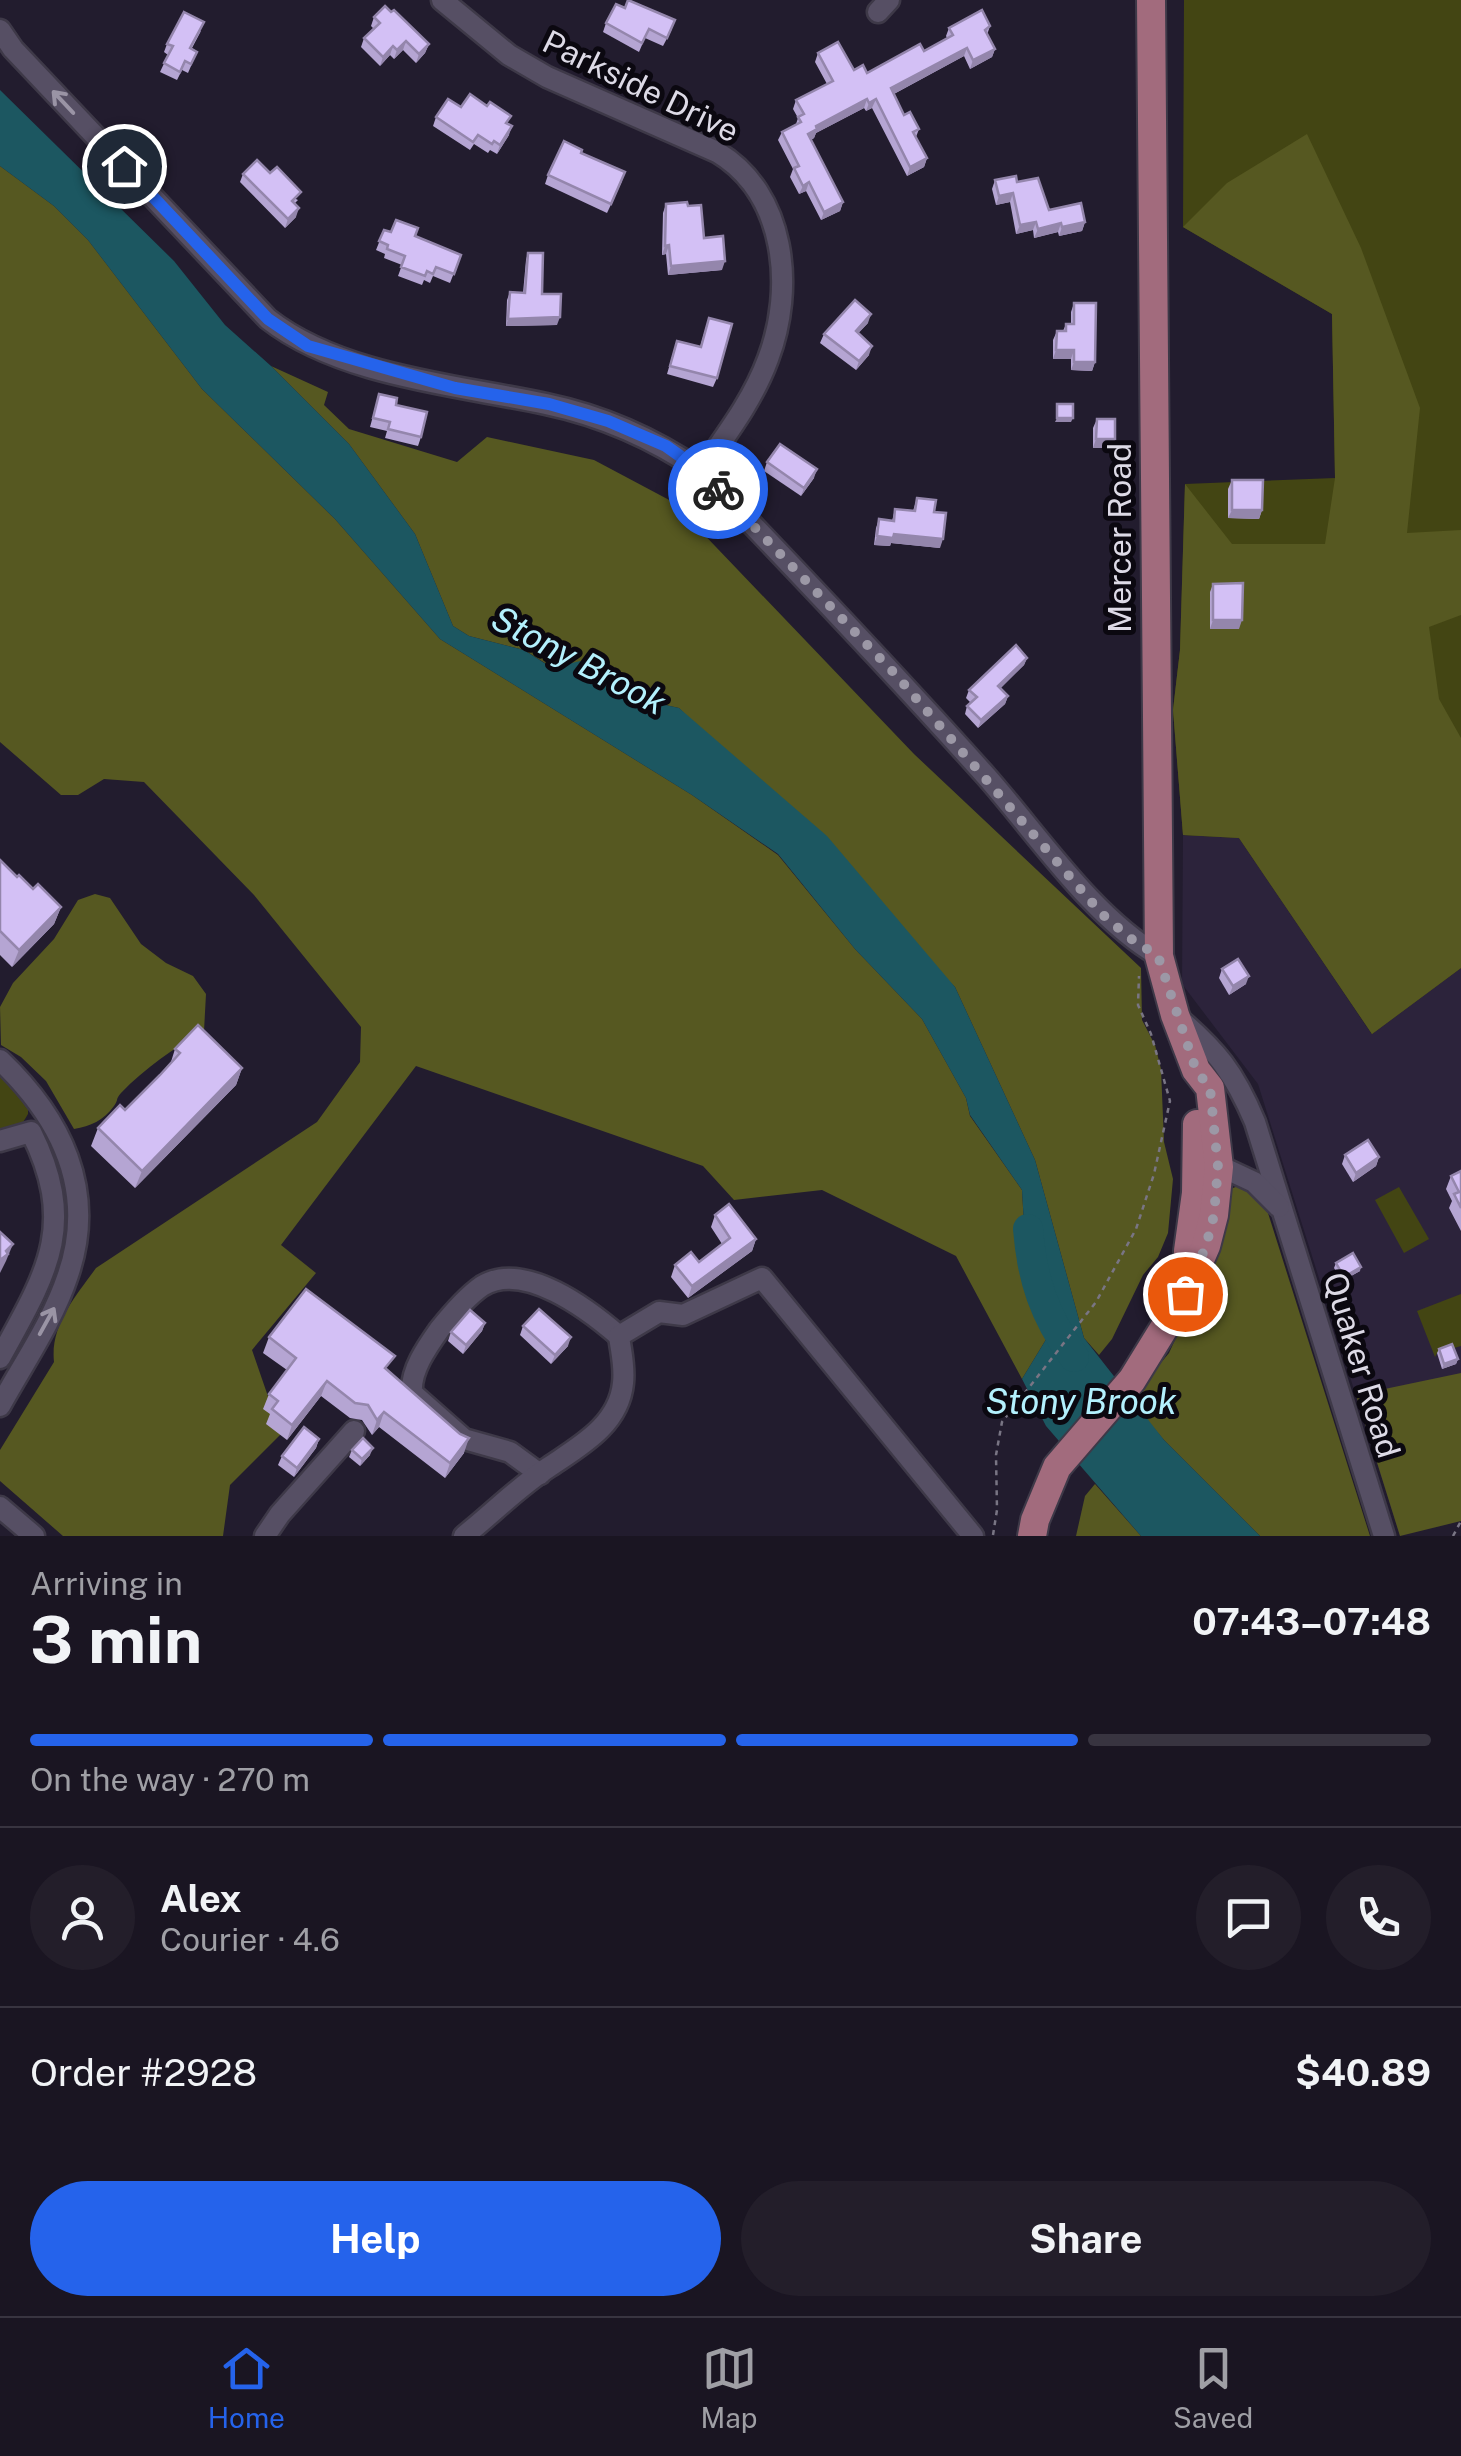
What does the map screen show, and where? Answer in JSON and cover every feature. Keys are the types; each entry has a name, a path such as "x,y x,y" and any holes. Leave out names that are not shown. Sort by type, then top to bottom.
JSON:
{"main road":[{"name":"Mercer Road","path":"1032,1536 1046,1488 1066,1456 1148,1357 1173,1310 1194,1226 1216,1162 1196,1070 1158,956 1151,0"}],"street":[{"name":"Parkside Drive","path":"442,0 510,55 547,77 717,152 735,163 760,192 778,241 782,268 775,332 756,385 701,471"},
{"path":"0,30 163,208 268,319 287,334 333,355 455,388 549,404 608,421 666,446 701,471 896,675 1102,914 1158,956"},
{"name":"Quaker Road","path":"1176,1016 1214,1048 1230,1069 1263,1144 1384,1536"},
{"path":"0,1060 29,1087 48,1115 74,1178 78,1223 76,1250 67,1278 0,1406"},
{"path":"1196,1070 1215,1074 1238,1086"},
{"path":"0,1141 30,1132 48,1115"},
{"path":"0,1358 34,1297 47,1264 55,1222 47,1168 30,1132"},
{"path":"1216,1162 1250,1163 1263,1144"},
{"path":"1216,1162 1254,1182 1284,1212"},
{"path":"55,1222 78,1223"},
{"path":"619,1336 659,1312 683,1314 762,1278 973,1536"},
{"path":"464,1536 540,1474 586,1443 614,1409 624,1381 619,1336 569,1297 523,1282 497,1280 482,1286 450,1316 428,1346 412,1392 464,1439 510,1452 540,1474"},
{"path":"265,1536 354,1432"},
{"path":"0,1508 34,1536"}],"path":[{"path":"993,1536 997,1510 996,1455 1002,1422 1096,1302"},
{"path":"1452,1536 1461,1521"}],"shaded area":[{"path":"1184,0 1461,0 1461,968 1372,1034 1239,838 1183,835 1173,710 1180,650 1185,484 1335,478 1332,314 1183,227"},
{"path":"1307,134 1361,248 1420,408 1407,533 1461,530 1461,615 1429,627 1439,699 1461,738 1461,968 1372,1034 1239,838 1183,835 1173,710 1180,650 1185,484 1232,544 1325,544 1335,478 1332,314 1183,227 1227,183"},
{"path":"0,166 54,206 88,240 202,389 335,519 440,639 692,795 778,855 855,949 922,1019 966,1098 970,1116 1022,1190 1026,1258 1053,1328 1022,1379 956,1256 822,1190 734,1200 703,1166 416,1066 281,1245 316,1273 252,1350 281,1434 230,1485 223,1536 63,1536 0,1481 0,1450 54,1362 60,1323 96,1268 317,1122 360,1062 361,1027 254,895 144,782 104,779 78,795 61,795 0,742"},
{"path":"271,366 328,392 324,405 349,429 457,462 487,437 594,460 673,502 914,754 1141,968 1142,1020 1155,1045 1161,1069 1164,1142 1173,1179 1168,1233 1112,1339 1099,1355 1084,1338 1035,1160 955,987 679,708 633,698 580,662 553,668 524,650 469,636 453,626 415,534 349,444"},
{"path":"1183,835 1239,838 1371,1033 1461,968 1461,1491 1400,1536 1258,1084 1182,984"},
{"path":"95,894 110,898 141,944 166,963 193,976 206,994 204,1031 140,1075 101,1119 74,1129 46,1081 21,1057 1,1045 0,1007 13,983 54,939 78,900"},
{"path":"0,1070 28,1101 28,1114 22,1124 0,1132"},
{"path":"1399,1187 1429,1239 1404,1253 1375,1200"},
{"path":"1246,1188 1268,1213 1370,1536 1260,1536 1164,1440 1130,1400 1169,1353 1206,1271 1228,1190"},
{"path":"1461,1294 1461,1346 1435,1357 1417,1311"},
{"path":"1461,1373 1461,1521 1400,1536 1356,1395"},
{"path":"1095,1484 1141,1536 1076,1536 1085,1496"}],"water":[{"name":"Stony Brook","path":"0,90 174,261 225,325 349,444 415,534 453,626 469,636 524,650 552,668 580,661 633,698 679,708 827,836 955,987 1035,1160 1084,1338 1164,1440 1260,1536 1141,1536 1046,1426 1022,1379 1053,1328 1026,1258 1022,1190 970,1115 966,1098 922,1019 855,949 778,854 692,795 440,639 335,519 202,389 88,240 54,206 0,166"}],"building":[{"path":"628,0 675,20 667,38 649,29 642,43 606,23 616,4 625,8"},
{"path":"385,6 429,44 419,54 406,41 397,50 393,46 383,57 364,38 380,23 374,17"},
{"path":"982,10 990,26 985,30 995,49 973,60 967,48 891,88 904,115 910,112 919,129 913,132 927,158 910,167 876,99 869,103 867,99 808,134 843,202 824,212 809,182 803,186 794,168 799,166 782,132 801,122 798,117 804,114 796,100 833,81 818,53 838,42 854,70 863,65 867,73 920,44 924,51 953,35 949,28"},
{"path":"184,12 204,22 190,48 197,52 191,64 185,61 180,72 164,63 173,46 167,44"},
{"path":"470,94 511,116 506,123 512,126 500,145 478,135 473,142 436,117 448,99 461,107"},
{"path":"564,141 625,172 611,204 548,175"},
{"path":"257,160 270,173 277,167 301,192 292,201 299,208 288,219 243,174"},
{"path":"1016,176 1017,182 1038,178 1049,210 1081,203 1085,222 1038,229 1036,222 1020,225 1013,193 999,196 995,180"},
{"path":"687,202 688,206 701,205 704,238 723,236 725,261 671,266 669,245 665,246 666,204"},
{"path":"396,220 418,228 415,236 461,255 454,274 436,267 433,274 427,271 425,276 401,267 405,256 379,241 384,230 391,232"},
{"path":"528,253 543,253 542,294 561,294 560,317 508,319 510,292 525,293"},
{"path":"855,300 871,314 856,331 872,346 859,361 824,334"},
{"path":"1074,303 1096,303 1095,362 1074,362 1074,350 1056,350 1057,331 1066,331 1066,324 1074,324"},
{"path":"709,318 732,324 717,378 670,366 677,341 701,347"},
{"path":"379,394 397,398 396,405 427,412 421,437 388,429 390,422 373,418"},
{"path":"1057,404 1073,404 1073,418 1057,418"},
{"path":"1097,419 1115,419 1115,439 1096,439"},
{"path":"780,444 817,469 804,488 767,462"},
{"path":"1232,480 1263,480 1262,510 1232,510"},
{"path":"917,498 936,500 934,512 946,513 943,539 877,536 879,519 894,521 895,509 915,511"},
{"path":"1243,583 1242,620 1213,620 1213,584"},
{"path":"1016,645 1027,658 998,686 1008,696 981,720 967,706 977,697 969,690"},
{"path":"0,860 33,889 38,884 61,907 19,950 0,931"},
{"path":"1238,959 1249,976 1233,986 1222,969"},
{"path":"198,1025 242,1068 142,1171 98,1128 120,1105 125,1110 160,1075 180,1053 175,1049"},
{"path":"1368,1140 1379,1157 1356,1173 1345,1155"},
{"path":"1461,1171 1461,1208 1451,1176"},
{"path":"729,1204 756,1239 692,1286 675,1265 691,1252 699,1262 730,1238 715,1215"},
{"path":"0,1232 13,1244 0,1260"},
{"path":"1353,1253 1361,1267 1344,1277 1336,1263"},
{"path":"306,1289 395,1356 385,1368 469,1438 450,1463 384,1412 377,1420 368,1405 355,1403 327,1381 292,1425 272,1409 278,1401 269,1394 296,1358 269,1337"},
{"path":"539,1309 571,1337 555,1355 523,1326"},
{"path":"470,1310 485,1323 466,1345 451,1332"},
{"path":"1452,1344 1458,1359 1444,1364 1439,1349"},
{"path":"304,1427 319,1439 297,1468 282,1456"},
{"path":"363,1438 373,1448 362,1459 352,1450"}],"waterway":[{"name":"Stony Brook","path":"1028,1229 1041,1296 1074,1357"}],"way so far":[{"path":"718,489 896,675 1102,914 1158,956 1196,1070 1210,1088 1218,1167 1214,1215 1206,1246 1185,1294"}],"route":[{"path":"124,166 268,319 308,346 455,388 549,404 608,421 666,446 701,471 718,489"}]}
